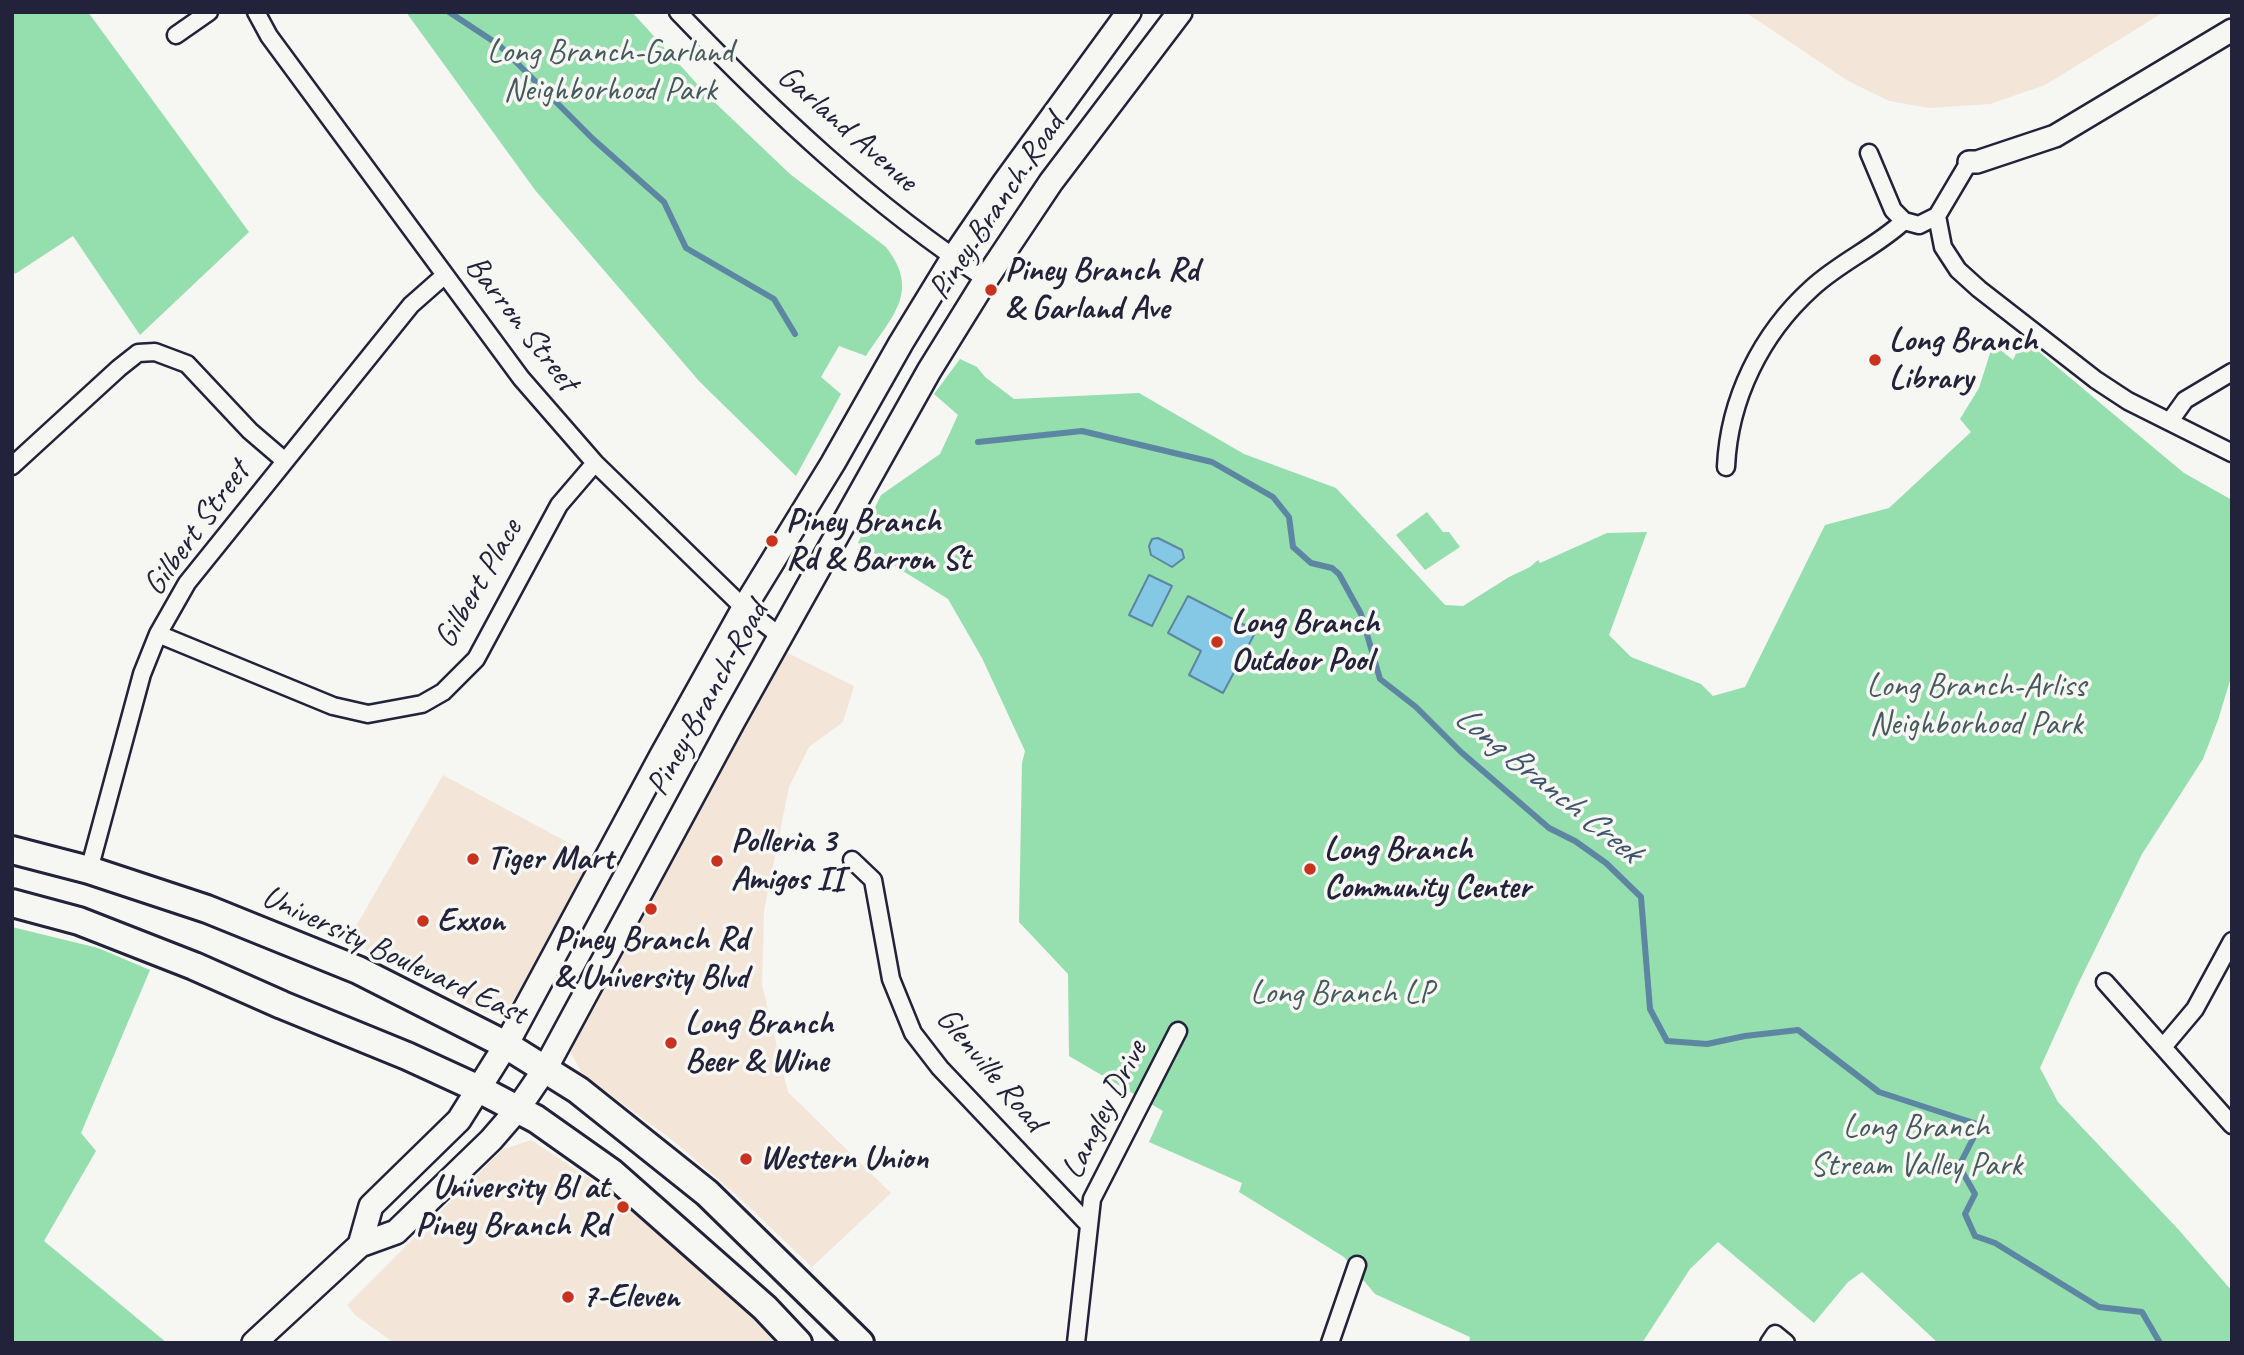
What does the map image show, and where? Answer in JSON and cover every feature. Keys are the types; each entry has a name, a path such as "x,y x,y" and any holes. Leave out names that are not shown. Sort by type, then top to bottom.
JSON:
{"main road":[{"name":"Piney Branch Road","path":"360,1245 371,1206 459,1120 506,1045 744,608 953,258 1129,12"},
{"name":"Piney Branch Road","path":"254,1343 360,1245 396,1232 491,1140 517,1110 545,1069 780,636 929,371 986,279 1090,128 1180,12"},
{"name":"University Boulevard East","path":"12,850 89,870 206,909 358,971 506,1045 578,1090 707,1193 860,1343"},
{"path":"12,903 79,921 157,951 479,1089 551,1128 611,1172 765,1308 798,1343"}],"street":[{"path":"176,35 209,12"},
{"name":"Barron Street","path":"256,12 269,36 522,378 595,463 744,608 780,636"},
{"name":"Garland Avenue","path":"678,12 831,162 953,258 986,279"},
{"path":"1869,153 1893,210 1904,222 1919,225 1937,216 1969,163 2055,136 2232,30"},
{"path":"1937,216 1943,247 1958,270 1979,289 2096,380 2128,401 2232,453"},
{"path":"1726,467 1727,439 1737,400 1755,362 1785,316 1813,287 1904,222"},
{"name":"Gilbert Street","path":"89,870 142,674 159,634 187,583 411,305 444,275"},
{"path":"12,466 119,368 138,354 155,352 187,364 250,431 285,461"},
{"path":"2170,421 2185,400 2232,372"},
{"name":"Gilbert Place","path":"159,634 333,706 368,714 422,704 443,692 476,659 559,505 595,463"},
{"name":"Glenville Road","path":"852,860 873,880 891,979 914,1033 940,1068 1088,1224"},
{"path":"2164,1047 2195,1009 2232,941"},
{"path":"2105,982 2232,1125"},
{"name":"Langley Drive","path":"1076,1343 1092,1199 1178,1031"},
{"path":"1330,1343 1357,1265"},
{"path":"1769,1343 1775,1334 1786,1343"}],"shaded area":[{"path":"1745,12 2164,12 2045,85 1990,104 1929,108 1889,101 1848,81"},
{"path":"782,650 854,686 843,722 809,747 789,787 764,911 762,985 788,1092 891,1193 812,1267 734,1193 671,1139 583,1075 571,1053 574,1030"},
{"path":"443,775 604,862 521,1008 505,1016 484,1012 348,940"},
{"path":"531,1140 627,1203 749,1312 775,1343 394,1343 355,1315 347,1305 502,1150"}],"green space":[{"path":"12,12 88,12 249,232 140,335 73,236 15,274 12,268"},
{"name":"Long Branch-Garland Neighborhood Park","path":"406,12 632,12 708,96 790,174 886,247 901,277 899,303 866,356 839,346 821,377 841,394 796,476 699,381 535,190"},
{"path":"2026,341 2184,473 2232,500 2232,674 2218,720 2203,759 2142,854 2040,1068 2058,1102 2178,1229 2232,1291 2232,1343 1938,1343 1862,1272 1848,1282 1814,1323 1718,1242 1690,1269 1642,1343 1469,1343 1470,1337 1375,1294 1344,1257 1239,1192 1242,1183 1149,1142 1163,1111 1069,1056 1068,974 1019,922 1022,763 1025,751 982,658 948,599 858,543 881,495 940,454 958,415 934,394 960,359 977,367 985,377 1014,399 1139,393 1244,454 1336,488 1445,605 1463,606 1538,560 1540,563 1607,533 1647,532 1609,635 1631,657 1701,684 1713,696 1745,687 1825,525 1889,508 1971,432 1960,419 1979,388 1993,344 2013,360 2021,343"},
{"path":"1427,512 1443,532 1449,532 1460,547 1425,570 1396,535"},
{"path":"12,927 98,948 150,970 81,1133 96,1151 44,1241 167,1343 12,1343"}],"water":[{"path":"1158,538 1182,550 1184,558 1172,567 1151,555 1149,546 1152,539"},
{"path":"1149,575 1172,586 1152,626 1129,615"},
{"name":"Long Branch Outdoor Pool","path":"1188,596 1256,631 1223,693 1189,675 1201,651 1168,633"}],"waterway":[{"name":"Long Branch Creek","path":"449,12 499,45 593,139 664,202 686,248 774,299 795,334"},
{"name":"Long Branch Creek","path":"978,442 1082,431 1212,462 1273,497 1289,517 1293,547 1311,563 1332,568 1339,574 1361,614 1380,679 1416,707 1461,752 1549,828 1575,841 1606,863 1641,897 1650,1009 1667,1041 1707,1044 1745,1036 1798,1030 1879,1092 1980,1125 1959,1166 1975,1194 1965,1214 1975,1236 1995,1243 2099,1307 2142,1312 2160,1343"}],"place":[{"name":"Piney Branch Rd & Garland Ave","path":"991,290"},
{"name":"Long Branch Library","path":"1875,360"},
{"name":"Piney Branch Rd & Barron St","path":"772,541"},
{"name":"Long Branch Outdoor Pool","path":"1217,642"},
{"name":"Tiger Mart","path":"473,859"},
{"name":"Polleria 3 Amigos II","path":"717,861"},
{"name":"Long Branch Community Center","path":"1310,869"},
{"name":"Piney Branch Rd & University Blvd","path":"651,909"},
{"name":"Exxon","path":"423,921"},
{"name":"Long Branch Beer & Wine","path":"671,1043"},
{"name":"Western Union","path":"746,1159"},
{"name":"University Bl at Piney Branch Rd","path":"623,1207"},
{"name":"7-Eleven","path":"568,1297"}],"park label":[{"name":"Long Branch-Arliss Neighborhood Park","path":"1976,706"},
{"name":"Long Branch LP","path":"1342,994"},
{"name":"Long Branch Stream Valley Park","path":"1916,1147"}]}
